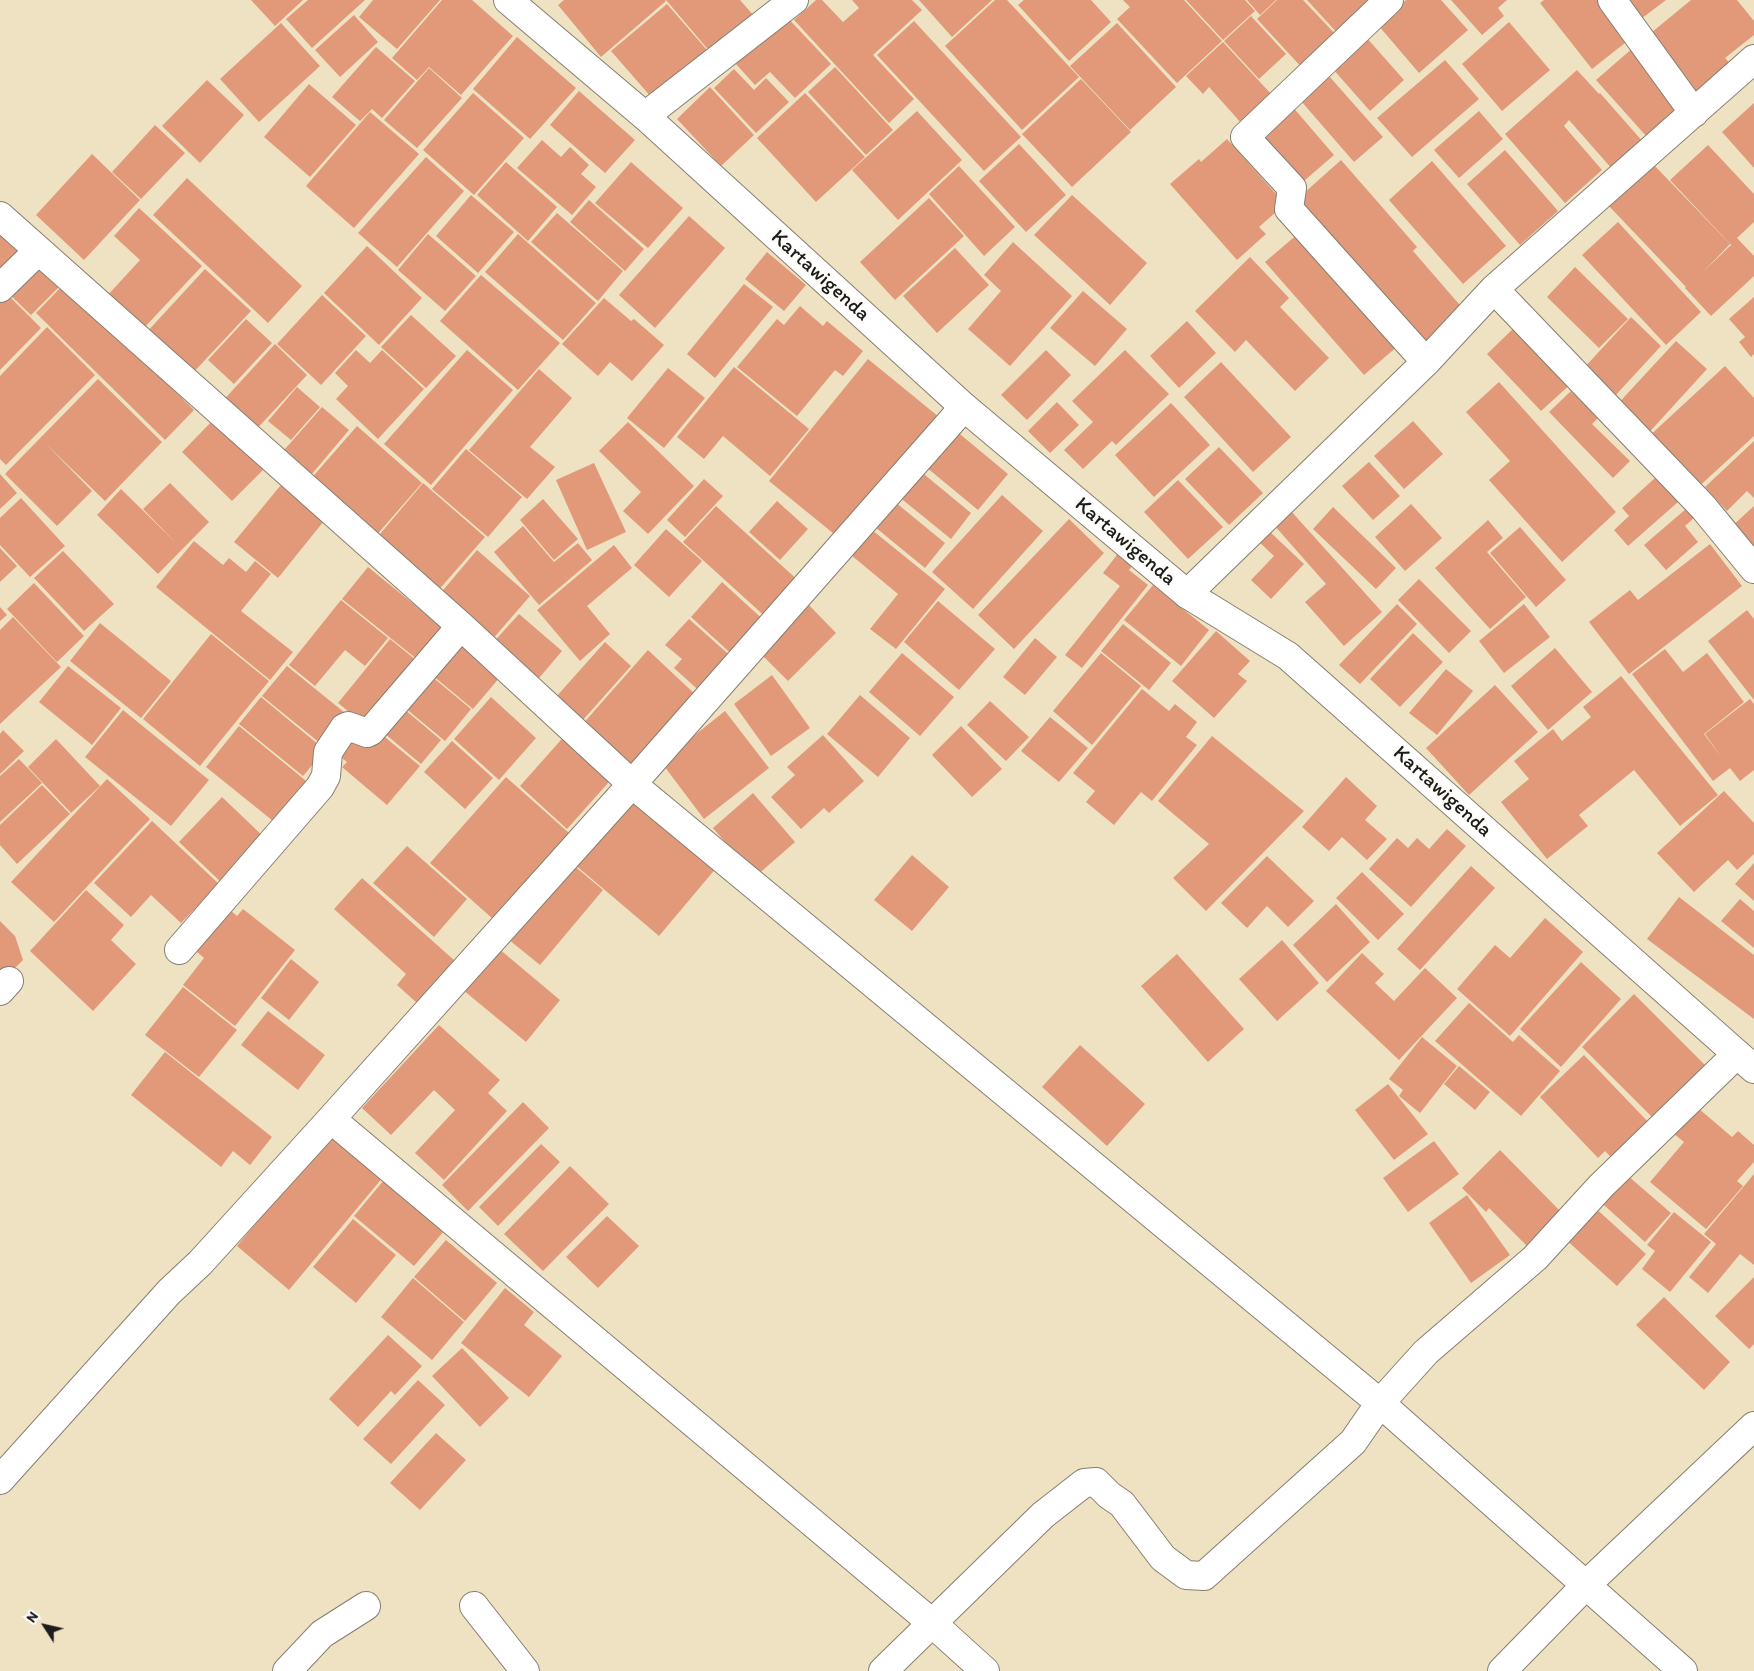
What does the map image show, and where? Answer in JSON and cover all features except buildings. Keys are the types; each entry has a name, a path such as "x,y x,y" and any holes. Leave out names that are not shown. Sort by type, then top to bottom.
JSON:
{"street":[{"name":"Kartawigenda","path":"508,0 645,116 964,407 1187,594 1288,656 1746,1061"},
{"path":"645,116 794,0"},
{"path":"1389,0 1245,137 1292,188 1289,209 1426,362"},
{"path":"1612,0 1694,112"},
{"path":"1187,594 1426,362 1494,289 1754,59"},
{"path":"0,216 461,626 632,784 1380,1403 1587,1584 1683,1671"},
{"path":"0,288 38,251"},
{"path":"1494,289 1704,508 1754,569"},
{"path":"0,1480 169,1292 200,1263 331,1119 632,784 964,407"},
{"path":"179,950 320,787 326,776 328,752 344,728 348,726 367,733 371,731 461,626"},
{"path":"883,1671 1044,1515 1084,1483 1096,1482 1109,1495 1122,1504 1163,1558 1186,1575 1204,1576 1353,1442 1380,1403 1426,1352 1536,1258 1601,1186 1746,1061"},
{"path":"331,1119 932,1623 985,1671"},
{"path":"1502,1671 1587,1584 1754,1426"},
{"path":"287,1671 322,1634 366,1606"},
{"path":"474,1606 525,1671"}]}
